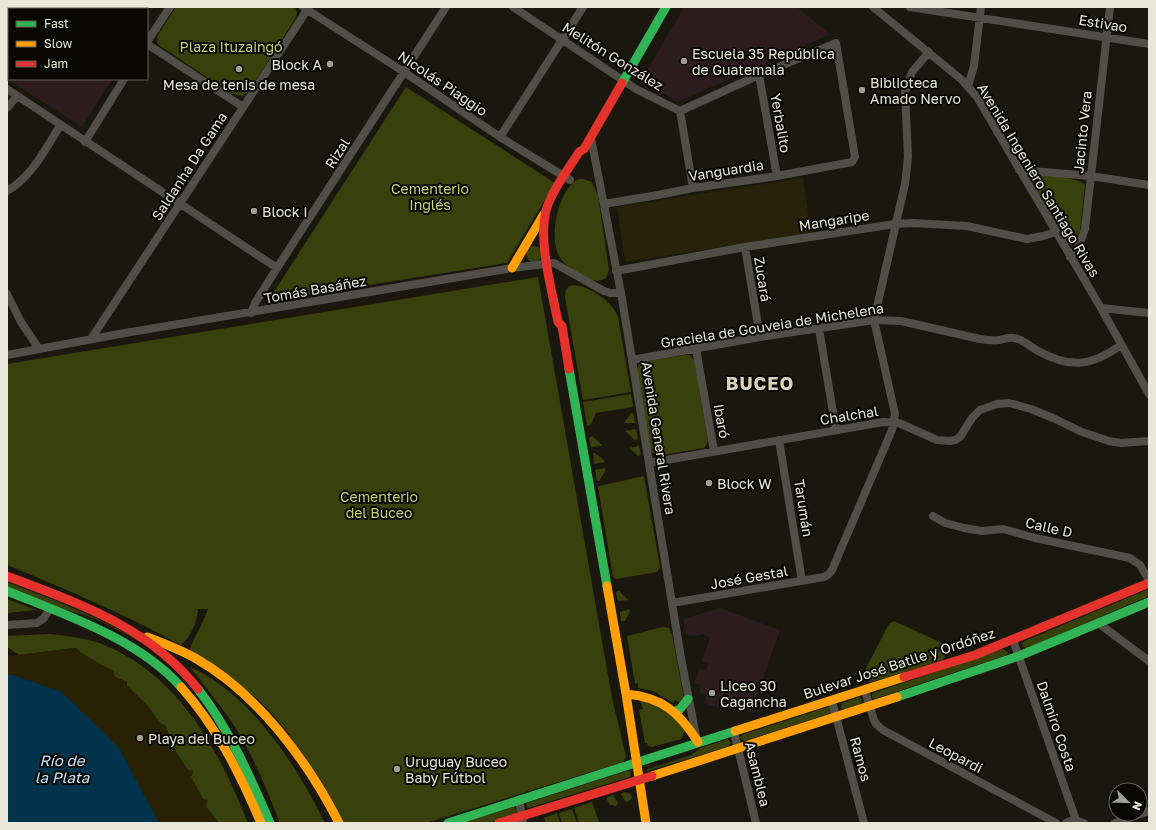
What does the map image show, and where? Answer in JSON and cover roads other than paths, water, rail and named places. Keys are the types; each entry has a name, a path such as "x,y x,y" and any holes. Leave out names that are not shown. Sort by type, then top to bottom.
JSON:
{"main road":[{"path":"512,268 546,210 567,178 584,156 584,149 666,7"},
{"path":"551,264 551,223 557,202 567,178"},
{"path":"546,210 544,235 564,320 562,326 626,694 646,823"},
{"path":"7,576 81,606 130,630 194,657 231,682 245,693 269,717 325,797 339,823"},
{"name":"Bulevar José Batlle y Ordóñez","path":"448,823 698,742 865,691 975,655 1149,582"},
{"path":"7,591 73,618 118,640 147,657 163,669 201,710 237,769 261,823"},
{"path":"499,823 522,820 639,780 837,717 1019,656 1149,602"},
{"path":"73,618 85,618 101,623 151,652 173,653 192,660 223,680 242,696 265,720 285,746 314,789 333,823"},
{"path":"130,630 164,653 181,669 215,714 246,768 270,823"},
{"path":"626,694 648,696 666,705 690,729 698,742"},
{"path":"674,712 680,709 688,699"}],"street":[{"path":"148,41 170,7"},
{"name":"Rizal","path":"251,313 255,303 277,268 446,7"},
{"name":"Melitón González","path":"513,7 636,89 680,111"},
{"path":"500,137 583,7"},
{"name":"Avenida Ingeniero Santiago Rivas","path":"873,7 968,86 977,97 1101,308 1149,394"},
{"name":"Estivao","path":"910,7 1149,44"},
{"path":"968,86 974,66 982,7"},
{"name":"Jacinto Vera","path":"1070,257 1079,246 1084,234 1110,7"},
{"name":"Nicolás Piaggio","path":"306,8 500,137 567,178"},
{"name":"Saldanha Da Gama","path":"91,339 306,8"},
{"name":"Vanguardia","path":"604,204 658,196 693,188 777,176 852,162 855,156 836,43 759,75"},
{"path":"148,44 243,107"},
{"path":"894,422 895,414 874,320 905,184 908,163 905,92 912,72 928,52"},
{"path":"693,188 680,111 759,75"},
{"name":"Yerbalito","path":"759,75 777,176"},
{"path":"85,142 123,80"},
{"path":"7,89 60,126 277,268"},
{"path":"7,108 17,96"},
{"path":"7,191 14,188 36,164 60,126"},
{"name":"Avenida General Rivera","path":"591,138 621,293 661,542 688,699 698,742"},
{"path":"1019,170 1091,176 1149,185"},
{"name":"Mangaripe","path":"616,271 745,248 895,224 913,223 967,226 1027,239 1056,232"},
{"name":"Zucará","path":"745,248 760,337"},
{"path":"551,264 604,291 610,293 621,293"},
{"name":"Tomás Basáñez","path":"7,355 91,339 512,268 551,264"},
{"path":"7,294 21,322 39,349"},
{"path":"1101,308 1149,313"},
{"name":"Graciela de Gouveia de Michelena","path":"632,360 760,337 874,320 901,321 980,339 994,340 1014,338 1051,357 1080,363 1097,359 1121,345"},
{"path":"819,329 836,430"},
{"name":"Ibaró","path":"696,349 714,451"},
{"name":"Chalchal","path":"649,463 883,422 894,422 937,440 950,442 960,437 972,418 980,410 998,404 1009,403 1046,415 1082,432 1103,439 1121,443 1149,441"},
{"name":"José Gestal","path":"672,603 824,577 829,574 850,531 894,422"},
{"name":"Tarumán","path":"779,440 802,581"},
{"name":"Calle D","path":"933,516 945,523 964,528 982,531 1003,529 1035,538 1130,558 1140,564 1149,582"},
{"path":"7,625 37,623 44,618 50,608"},
{"path":"1098,623 1149,662"},
{"name":"Dalmiro Costa","path":"1013,640 1080,821 1069,821 1066,823"},
{"name":"Leopardi","path":"865,691 876,724 888,733 1056,823"},
{"name":"Ramos","path":"832,701 864,823"},
{"name":"Asamblea","path":"734,732 756,823"},
{"path":"519,800 522,820"},
{"path":"1115,823 1149,811"}],"water":[{"name":"Río de la Plata","path":"7,675 13,675 62,692 119,748 159,823 7,823"}],"place":[{"name":"Escuela 35 República de Guatemala","path":"684,61"},
{"name":"Block A","path":"330,64"},
{"name":"Mesa de tenis de mesa","path":"239,69"},
{"name":"Biblioteca Amado Nervo","path":"862,90"},
{"name":"Block I","path":"254,211"},
{"name":"Block W","path":"709,483"},
{"name":"Liceo 30 Cagancha","path":"712,693"},
{"name":"Playa del Buceo","path":"140,738"},
{"name":"Uruguay Buceo Baby Fútbol","path":"397,769"}],"district":[{"name":"BUCEO","path":"760,383"}],"park label":[{"name":"Plaza Ituzaingó","path":"231,46"},
{"name":"Cementerio Inglés","path":"430,196"},
{"name":"Cementerio del Buceo","path":"379,504"}]}
